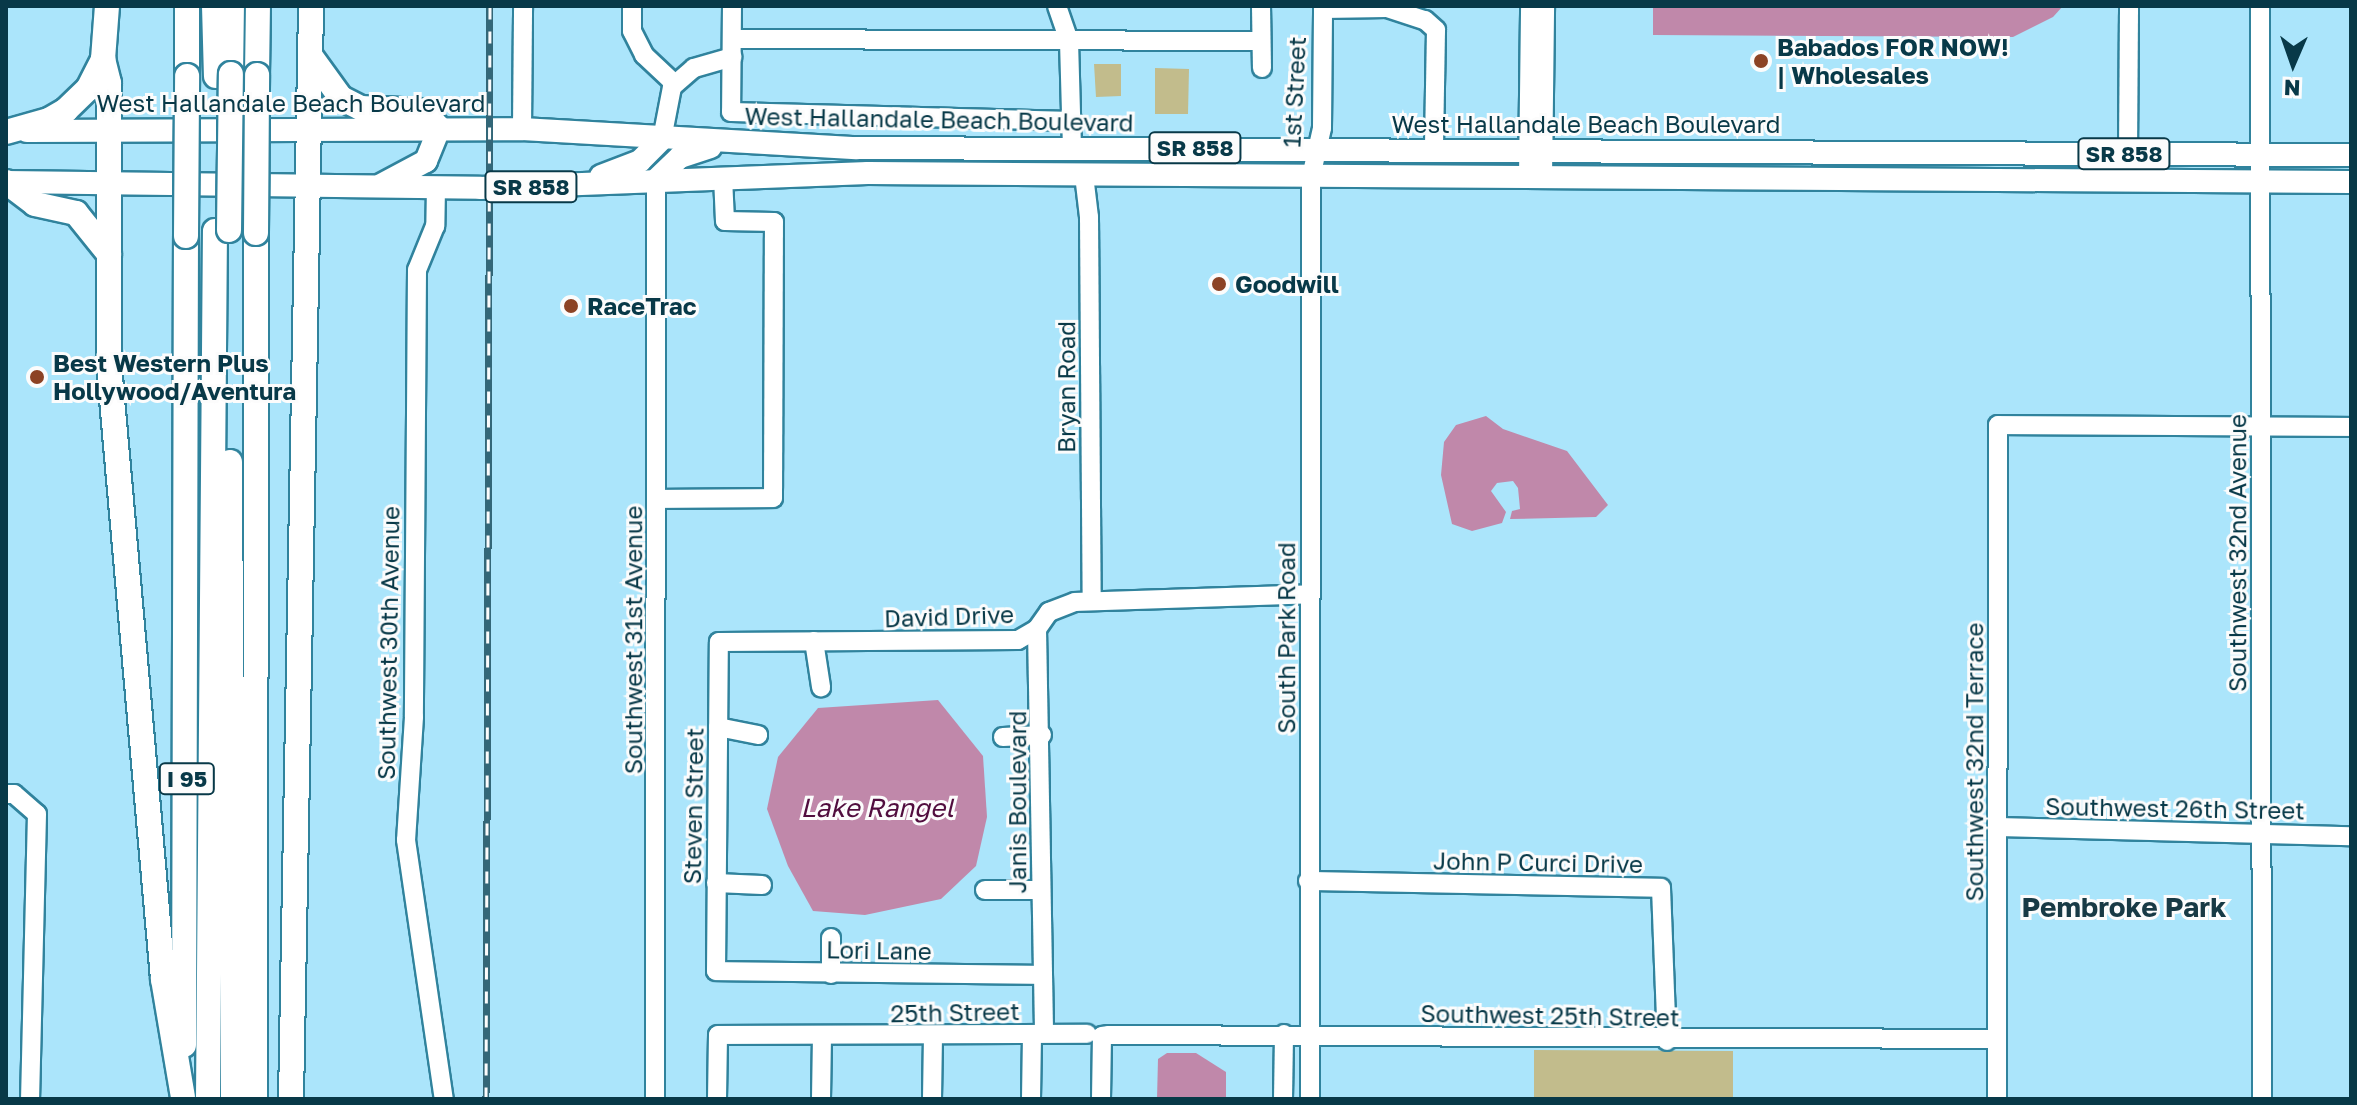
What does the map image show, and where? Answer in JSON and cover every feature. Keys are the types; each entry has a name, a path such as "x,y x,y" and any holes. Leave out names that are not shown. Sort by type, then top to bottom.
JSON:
{"highway":[{"path":"6,132 49,120 66,110 88,89 103,59 107,6"},
{"name":"I 95","path":"182,1098 187,6"},
{"path":"214,6 223,75"},
{"path":"208,1099 223,75 232,6"},
{"path":"255,1099 259,617 258,6"},
{"path":"291,1099 312,132 311,6"},
{"path":"312,58 341,98 361,108 422,111 439,128"},
{"path":"103,59 109,77 109,254 114,424 163,979 182,1098"},
{"path":"6,182 35,204 76,213 109,254"},
{"path":"222,231 233,1099"},
{"path":"187,461 205,580 204,878 209,911"},
{"path":"233,1031 239,678 259,617"}],"main road":[{"name":"West Hallandale Beach Boulevard","path":"6,132 312,132 439,128 522,129 856,148 1318,143 1434,149 2351,155"},
{"path":"375,188 426,161 439,128"},
{"path":"569,187 626,168 652,153 662,139"},
{"path":"656,180 680,157 735,142"},
{"path":"1009,175 1057,162 1072,148"},
{"path":"1656,177 1684,166 1793,166 1821,152"},
{"path":"1828,178 1848,163 1956,164 1988,153"},
{"name":"SR 858","path":"6,182 309,188 569,187 723,177 1009,175 2351,182"}],"street":[{"path":"522,129 523,6"},
{"path":"632,6 632,31 644,55 675,84"},
{"path":"732,6 731,112 1073,121"},
{"path":"1057,6 1069,41 1072,148"},
{"path":"1261,6 1262,68"},
{"path":"1530,6 1537,43 1535,177"},
{"path":"1537,43 1545,6"},
{"path":"2128,154 2129,6"},
{"name":"Southwest 32nd Avenue","path":"2260,6 2262,1099"},
{"path":"1317,8 1387,8 1425,20 1436,30 1434,149"},
{"name":"1st Street","path":"1311,177 1318,143 1317,8"},
{"path":"662,139 666,102 675,84 694,68 732,48 1069,41 1261,41"},
{"name":"Bryan Road","path":"1084,175 1089,217 1092,600"},
{"path":"658,499 773,498 774,222 725,221 723,177"},
{"name":"South Park Road","path":"1310,1099 1311,177"},
{"name":"Southwest 31st Avenue","path":"655,1099 656,180"},
{"name":"Southwest 30th Avenue","path":"436,187 435,226 417,270 414,717 406,840 444,1099"},
{"name":"Southwest 32nd Terrace","path":"1997,1099 1998,425 2261,426"},
{"path":"2261,426 2351,427"},
{"name":"David Drive","path":"719,642 1018,640 1037,629 1060,605 1092,600 1310,594"},
{"name":"Janis Boulevard","path":"1031,1099 1042,975 1042,735 1037,629"},
{"path":"814,641 821,687"},
{"name":"Steven Street","path":"716,971 719,642"},
{"path":"718,727 758,735"},
{"path":"1003,737 1042,735"},
{"path":"6,794 14,794 37,814 30,1099"},
{"name":"Southwest 26th Street","path":"1998,827 2351,836"},
{"name":"John P Curci Drive","path":"1308,881 1661,888 1667,1041"},
{"path":"716,883 762,885"},
{"path":"985,890 1041,890"},
{"path":"831,938 831,974"},
{"name":"Lori Lane","path":"716,971 1042,975"},
{"name":"25th Street","path":"717,1099 718,1035 933,1037 1038,1031 1095,1035"},
{"path":"1283,1099 1284,1034"},
{"name":"Southwest 25th Street","path":"1095,1035 1310,1034 1667,1041 1997,1039"},
{"path":"821,1099 822,1035"},
{"path":"1095,1035 1101,1099"},
{"path":"932,1099 933,1037"}],"shaded area":[{"path":"1094,64 1121,64 1121,96 1096,97"},
{"path":"1155,68 1189,69 1188,114 1155,114"},
{"path":"1534,1050 1733,1051 1733,1099 1534,1099"}],"water":[{"path":"1653,6 2063,6 2053,17 2013,37 1653,35"},
{"path":"1486,416 1503,429 1567,451 1608,505 1596,517 1510,519 1512,511 1520,509 1518,488 1513,481 1497,483 1491,491 1506,512 1502,523 1472,531 1452,524 1441,475 1444,442 1456,425"},
{"name":"Lake Rangel","path":"938,700 983,756 987,817 976,866 941,899 865,915 813,911 788,866 767,809 778,757 818,708"},
{"path":"1167,1053 1196,1053 1226,1072 1226,1099 1157,1099 1158,1059"}],"railway":[{"path":"486,1099 490,6"}],"place":[{"name":"Babados FOR NOW! | Wholesales","path":"1761,61"},
{"name":"Goodwill","path":"1219,284"},
{"name":"RaceTrac","path":"571,306"},
{"name":"Best Western Plus Hollywood/Aventura","path":"37,377"}],"district":[{"name":"Pembroke Park","path":"2124,907"}]}
